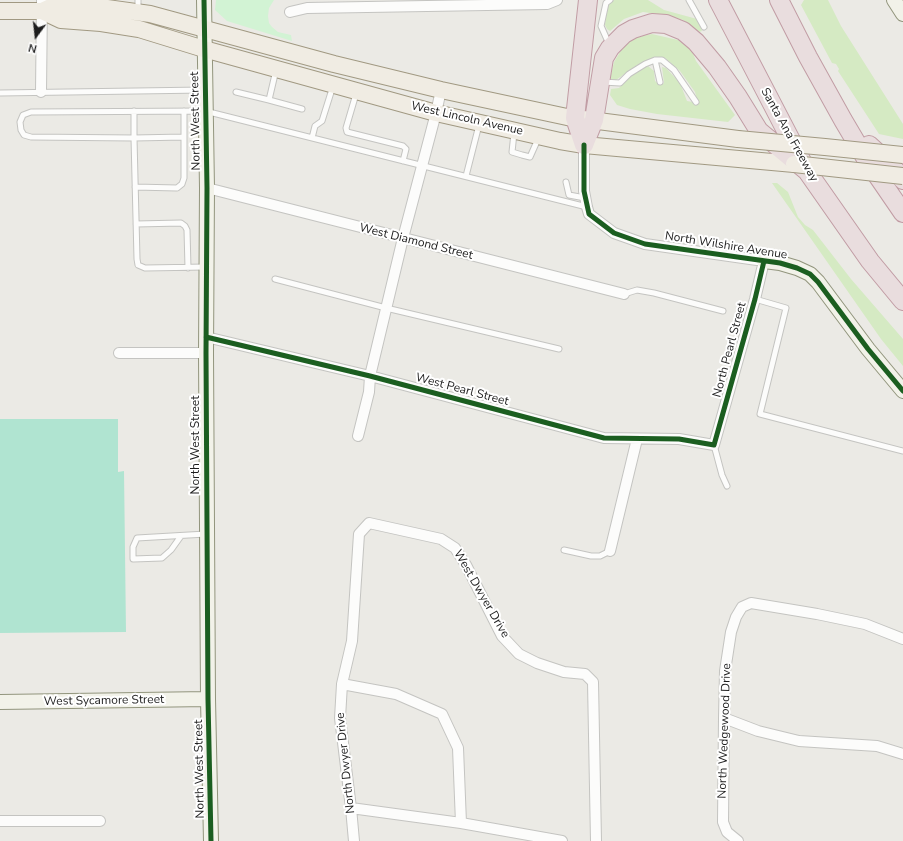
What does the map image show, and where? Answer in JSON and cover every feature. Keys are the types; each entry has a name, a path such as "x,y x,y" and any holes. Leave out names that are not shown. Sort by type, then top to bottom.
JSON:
{"highway":[{"path":"584,145 575,118 588,0"},
{"name":"Santa Ana Freeway","path":"718,0 807,171 870,261 903,301"},
{"path":"779,0 808,57 843,120 866,159 903,213"},
{"path":"584,145 594,120 604,58 610,48 624,34 632,29 652,23 666,24 683,31 696,42 717,67 738,97 758,131 807,171"},
{"path":"843,120 892,166 903,180"}],"main road":[{"name":"West Lincoln Avenue","path":"0,11 58,4 117,7 138,6 150,14 334,64 441,90 575,118 738,139 833,147 903,155"},
{"name":"West Lincoln Avenue","path":"42,6 61,20 101,23 139,29 204,50 436,113 584,145 845,169 903,176"}],"street":[{"name":"North West Street","path":"204,0 207,188 206,353 208,699 211,841"},
{"path":"290,12 306,8 390,3 547,4 557,0"},
{"path":"41,92 42,6"},
{"path":"358,436 369,392 370,376 386,308 441,90"},
{"path":"584,145 584,192 586,202"},
{"name":"West Diamond Street","path":"207,188 624,294"},
{"name":"North Wilshire Avenue","path":"586,202 590,214 614,233 646,244 780,263 810,274 818,282 868,349 903,391"},
{"name":"North Pearl Street","path":"714,445 755,299 764,261"},
{"name":"West Pearl Street","path":"206,337 370,376 604,438 679,438 714,445"},
{"path":"120,354 206,353"},
{"path":"610,551 637,439"},
{"name":"North Dwyer Drive","path":"354,841 340,718 342,684 352,640 358,534 369,523"},
{"name":"West Dwyer Drive","path":"369,523 441,539 455,548 466,565 502,636 519,654 536,663 564,672 584,674 594,682 596,841"},
{"name":"North Wedgewood Drive","path":"738,841 727,832 723,822 724,718 726,671 731,632 736,617 742,607 751,602 817,614 866,624 903,639"},
{"path":"342,684 396,694 442,714 458,748 461,823"},
{"name":"West Sycamore Street","path":"0,702 208,699"},
{"path":"724,718 758,731 799,741 876,746 903,754"},
{"path":"351,808 461,823 562,841"},
{"path":"0,821 100,821"}],"lane":[{"path":"610,0 606,4 601,26 610,48"},
{"path":"690,0 704,27"},
{"path":"656,60 660,82"},
{"path":"600,82 620,83 629,74 645,64 656,60 662,60 674,70 696,102"},
{"path":"269,100 276,69"},
{"path":"312,138 315,126 320,124 322,121 333,85"},
{"path":"0,93 205,90"},
{"path":"236,92 302,109"},
{"path":"357,92 346,128 347,132 403,146 406,149 403,161"},
{"path":"134,111 138,265 145,268 207,267"},
{"path":"135,187 177,188 182,184 184,178 184,111"},
{"path":"184,137 30,137 24,135 21,130 20,122 23,115 31,112 205,111 422,166 586,202"},
{"path":"466,176 480,122"},
{"path":"515,130 512,152 530,157 540,136"},
{"path":"566,182 569,195 586,202"},
{"path":"136,224 180,223 185,226 187,230 188,268"},
{"path":"275,279 386,308 559,349"},
{"path":"624,294 637,290 723,311"},
{"path":"755,299 786,308 760,414 903,451"},
{"path":"714,445 722,475 727,486"},
{"path":"181,536 171,550 162,558 133,559 133,547 137,538 207,534"},
{"path":"564,550 591,556 600,556 610,551"}],"green space":[{"path":"216,0 274,0 269,8 269,23 278,32 291,35 292,41 227,21 215,10"},
{"path":"614,0 648,0 664,10 697,19 702,31 699,32 683,20 671,16 643,12 624,19 610,31 605,25 606,11 610,3"},
{"path":"804,0 828,0 841,26 903,124 903,139 879,134 838,71 839,69 836,64 832,63 801,5"},
{"path":"652,34 678,40 692,51 696,61 735,115 728,122 657,114 617,105 610,95 611,89 619,88 631,75 639,69 648,66 654,71 655,81 660,85 664,83 662,67 666,68 680,83 687,101 698,103 695,92 680,71 665,58 653,58 636,66 616,80 611,81 610,78 614,62 632,38"},
{"path":"772,183 777,183 788,192 798,217 805,225 813,230 851,279 903,339 903,366 881,339"},
{"path":"0,419 118,419 118,472 124,471 126,632 0,633"}],"cycle path":[{"path":"204,0 207,188 206,353 208,699 211,841"},
{"path":"584,145 584,191 589,214 614,233 645,244 780,263 810,274 818,282 868,349 903,391"},
{"path":"206,337 370,376 604,438 679,439 714,445 755,299 764,261"}]}
